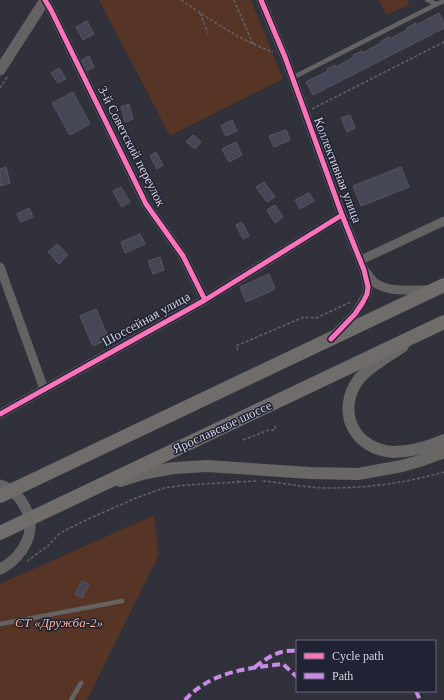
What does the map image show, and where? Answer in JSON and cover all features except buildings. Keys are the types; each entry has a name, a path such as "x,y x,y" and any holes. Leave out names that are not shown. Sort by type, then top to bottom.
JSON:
{"highway":[{"path":"0,496 439,288"},
{"name":"Ярославское шоссе","path":"0,533 444,322"}],"main road":[{"path":"427,330 371,368 360,379 352,393 348,407 349,418 352,427 358,436 367,444 379,449 392,452 412,451 444,440"},
{"path":"81,494 146,473 174,468 207,466 310,473 358,474 402,466 444,452"}],"street":[{"path":"0,70 45,0"},
{"name":"3-й Советский переулок","path":"45,0 146,204 183,256 205,300"},
{"name":"Коллективная улица","path":"260,0 285,57 342,215 361,260 368,287 367,294 355,314 331,339"},
{"name":"Шоссейная улица","path":"0,414 205,300 342,215"},
{"path":"361,260 444,221"},
{"path":"0,267 44,389"},
{"name":"Коллективная улица","path":"364,270 373,281 380,286 390,289 439,288"},
{"path":"0,485 5,486 17,496 26,508 30,521 30,533 25,545 18,555 6,566 0,569"}],"lane":[{"path":"427,0 437,4"},
{"path":"292,78 444,1"},
{"path":"0,624 122,601"},
{"path":"71,700 81,683"}],"path":[{"path":"181,0 254,45 285,57"},
{"path":"234,0 254,45"},
{"path":"200,13 208,33"},
{"path":"305,113 444,42"},
{"path":"238,350 236,346 304,317 316,318 355,300"},
{"path":"243,440 269,430 275,430 274,426"},
{"path":"24,563 48,546 60,533 136,498 164,488 186,485 238,482 237,476"}],"green space":[{"path":"99,0 251,0 283,79 170,136"},
{"path":"379,0 408,0 409,5 386,15"},
{"name":"СТ «Дружба-2»","path":"154,515 159,555 87,700 0,700 0,584"}],"marked path":[{"path":"255,667 274,654 285,651 296,651"},
{"path":"185,700 206,683 218,677 256,667 283,664 296,676"},
{"path":"416,692 420,700"}],"cycle path":[{"path":"45,0 146,204 183,256 205,300"},
{"path":"261,0 285,57 342,215 364,270 368,287 367,294 355,314 331,339"},
{"path":"0,414 205,300 342,215"}]}
